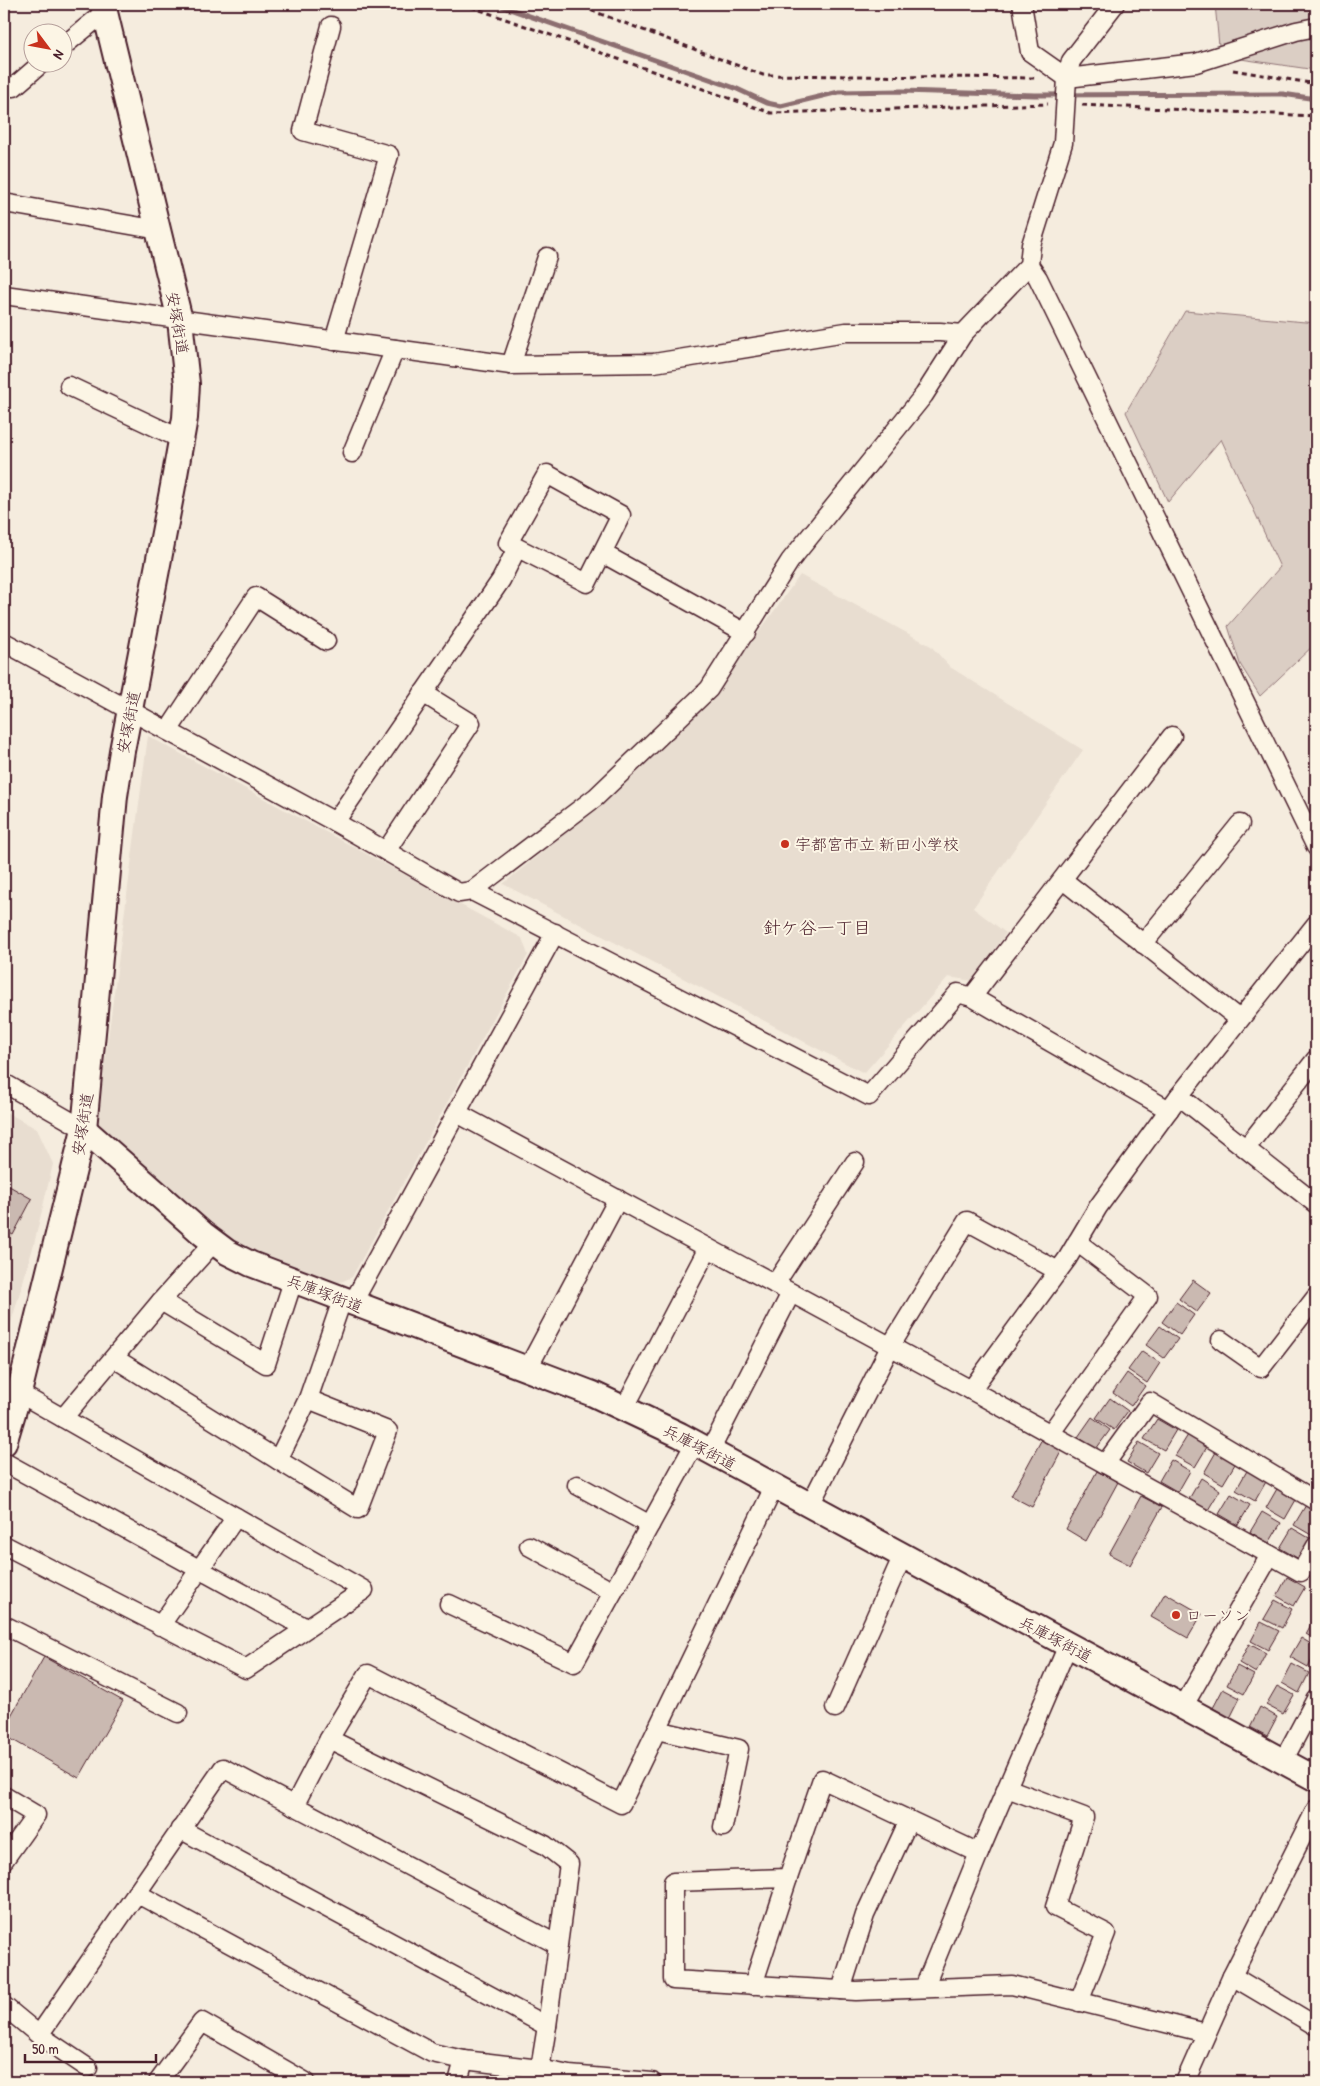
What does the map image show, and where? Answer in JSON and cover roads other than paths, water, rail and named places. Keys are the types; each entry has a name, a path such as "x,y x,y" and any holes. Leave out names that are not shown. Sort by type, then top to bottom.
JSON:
{"main road":[{"name":"安塚街道","path":"4,1443 84,1129 110,840 120,760 181,439 188,384 180,320 104,8"},
{"name":"兵庫塚街道","path":"84,1129 214,1242 251,1264 593,1394 703,1447 1316,1780"}],"street":[{"path":"1022,4 1030,52 1067,78 1196,63 1296,31 1316,27"},
{"path":"4,642 335,822 459,893 472,891 596,797 709,689 790,561 924,395 962,334 1029,265 1032,245 1064,143 1067,78 1071,61 1115,4"},
{"path":"72,38 104,8"},
{"path":"331,26 303,131 388,155 334,341"},
{"path":"4,87 14,87 31,72"},
{"path":"4,203 159,230"},
{"path":"511,365 547,257"},
{"path":"1029,265 1038,278 1316,847"},
{"path":"4,295 511,365 654,363 846,332 940,332 962,334"},
{"path":"352,453 396,349"},
{"path":"69,386 181,439"},
{"path":"546,474 621,515 602,553 587,583 508,544 546,474"},
{"path":"335,822 501,580 516,548"},
{"path":"602,553 746,633"},
{"path":"168,731 256,597 326,641"},
{"path":"386,851 471,723 423,693"},
{"path":"972,997 1172,736"},
{"path":"1144,944 1240,824"},
{"path":"1063,880 1239,1019"},
{"path":"472,891 869,1096 958,994 972,997 1174,1103 1246,1148 1316,1203"},
{"path":"971,1390 1058,1271 1098,1207 1174,1103 1316,924"},
{"path":"278,1460 308,1399 347,1302 456,1113 555,933"},
{"path":"1246,1148 1316,1059"},
{"path":"4,1083 84,1129"},
{"path":"456,1113 971,1390 1301,1572 1316,1546"},
{"path":"775,1284 855,1162"},
{"path":"527,1370 618,1199"},
{"path":"810,1505 890,1347 967,1221 1058,1271"},
{"path":"63,1418 214,1242"},
{"path":"1050,1434 1148,1296 1077,1242"},
{"path":"624,1409 708,1248"},
{"path":"161,1302 266,1364 293,1281"},
{"path":"449,1604 574,1663 650,1525 703,1447 791,1293"},
{"path":"1221,1340 1260,1368 1316,1298"},
{"path":"114,1358 358,1509 388,1431 308,1399"},
{"path":"4,1545 246,1669 364,1590 18,1393"},
{"path":"1105,1464 1150,1402 1316,1501"},
{"path":"4,1462 306,1628"},
{"path":"577,1485 650,1525"},
{"path":"294,1806 368,1674 621,1804 774,1487"},
{"path":"160,1626 236,1517"},
{"path":"529,1546 613,1592"},
{"path":"835,1708 903,1555"},
{"path":"1183,1707 1270,1555"},
{"path":"4,1625 178,1713"},
{"path":"924,1988 979,1852 1068,1645"},
{"path":"1283,1761 1316,1699"},
{"path":"657,1730 739,1749 723,1827"},
{"path":"330,1739 545,1846 569,1864 540,2069"},
{"path":"39,2035 223,1768 558,1945"},
{"path":"753,1985 822,1779 979,1852"},
{"path":"1007,1788 1084,1817 1055,1907 1106,1933 1079,2002"},
{"path":"4,1796 36,1815 4,1860"},
{"path":"1185,2082 1232,1976 1316,1809"},
{"path":"842,1990 865,1916 909,1820"},
{"path":"180,1829 547,2026"},
{"path":"788,1878 673,1882 673,1980 842,1990 1012,1985 1206,2033"},
{"path":"136,1893 432,2054 464,2060 540,2069 568,2078 652,2082"},
{"path":"1232,1976 1316,2026"},
{"path":"4,2006 39,2035 88,2068"},
{"path":"158,2082 202,2022 306,2082"},
{"path":"458,2082 464,2060"}],"waterway":[{"path":"495,4 735,88 767,103 781,106 839,92 902,91 1035,95 1283,94 1316,99"}],"place":[{"name":"宇都宮市立 新田小学校","path":"785,844"},
{"name":"ローソン","path":"1176,1615"}],"district":[{"name":"針ケ谷一丁目","path":"817,928"}]}
